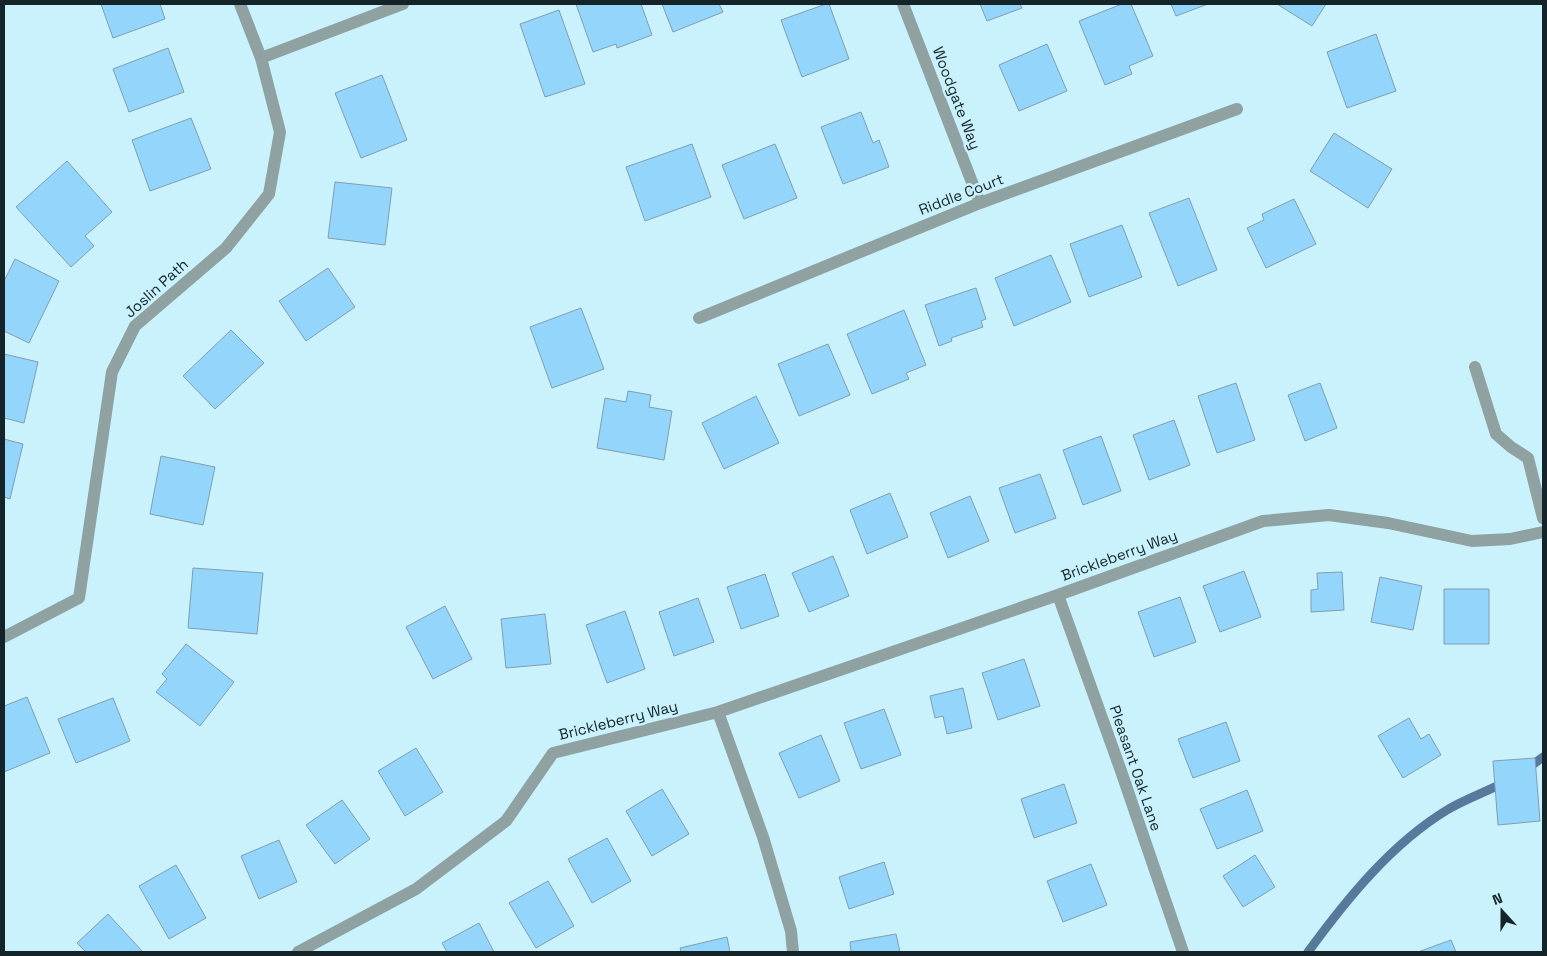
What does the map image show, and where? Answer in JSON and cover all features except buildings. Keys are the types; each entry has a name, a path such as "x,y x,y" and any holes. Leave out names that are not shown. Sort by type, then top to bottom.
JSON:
{"street":[{"name":"Joslin Path","path":"4,636 79,598 112,372 135,326 226,248 269,194 280,132 261,58 240,4"},
{"path":"261,58 403,4"},
{"name":"Woodgate Way","path":"904,4 980,203"},
{"name":"Riddle Court","path":"699,318 980,203 1237,109"},
{"path":"1475,366 1496,434 1528,458 1543,518"},
{"name":"Brickleberry Way","path":"298,952 416,889 506,821 552,753 718,712 1058,595 1263,521 1329,515 1388,523 1472,541 1510,539 1543,532"},
{"name":"Pleasant Oak Lane","path":"1058,595 1183,952"},
{"path":"718,712 763,837 791,930 793,952"}],"waterway":[{"path":"1527,769 1543,757"},
{"path":"1308,952 1354,893 1388,856 1407,839 1447,810 1505,782"}]}
